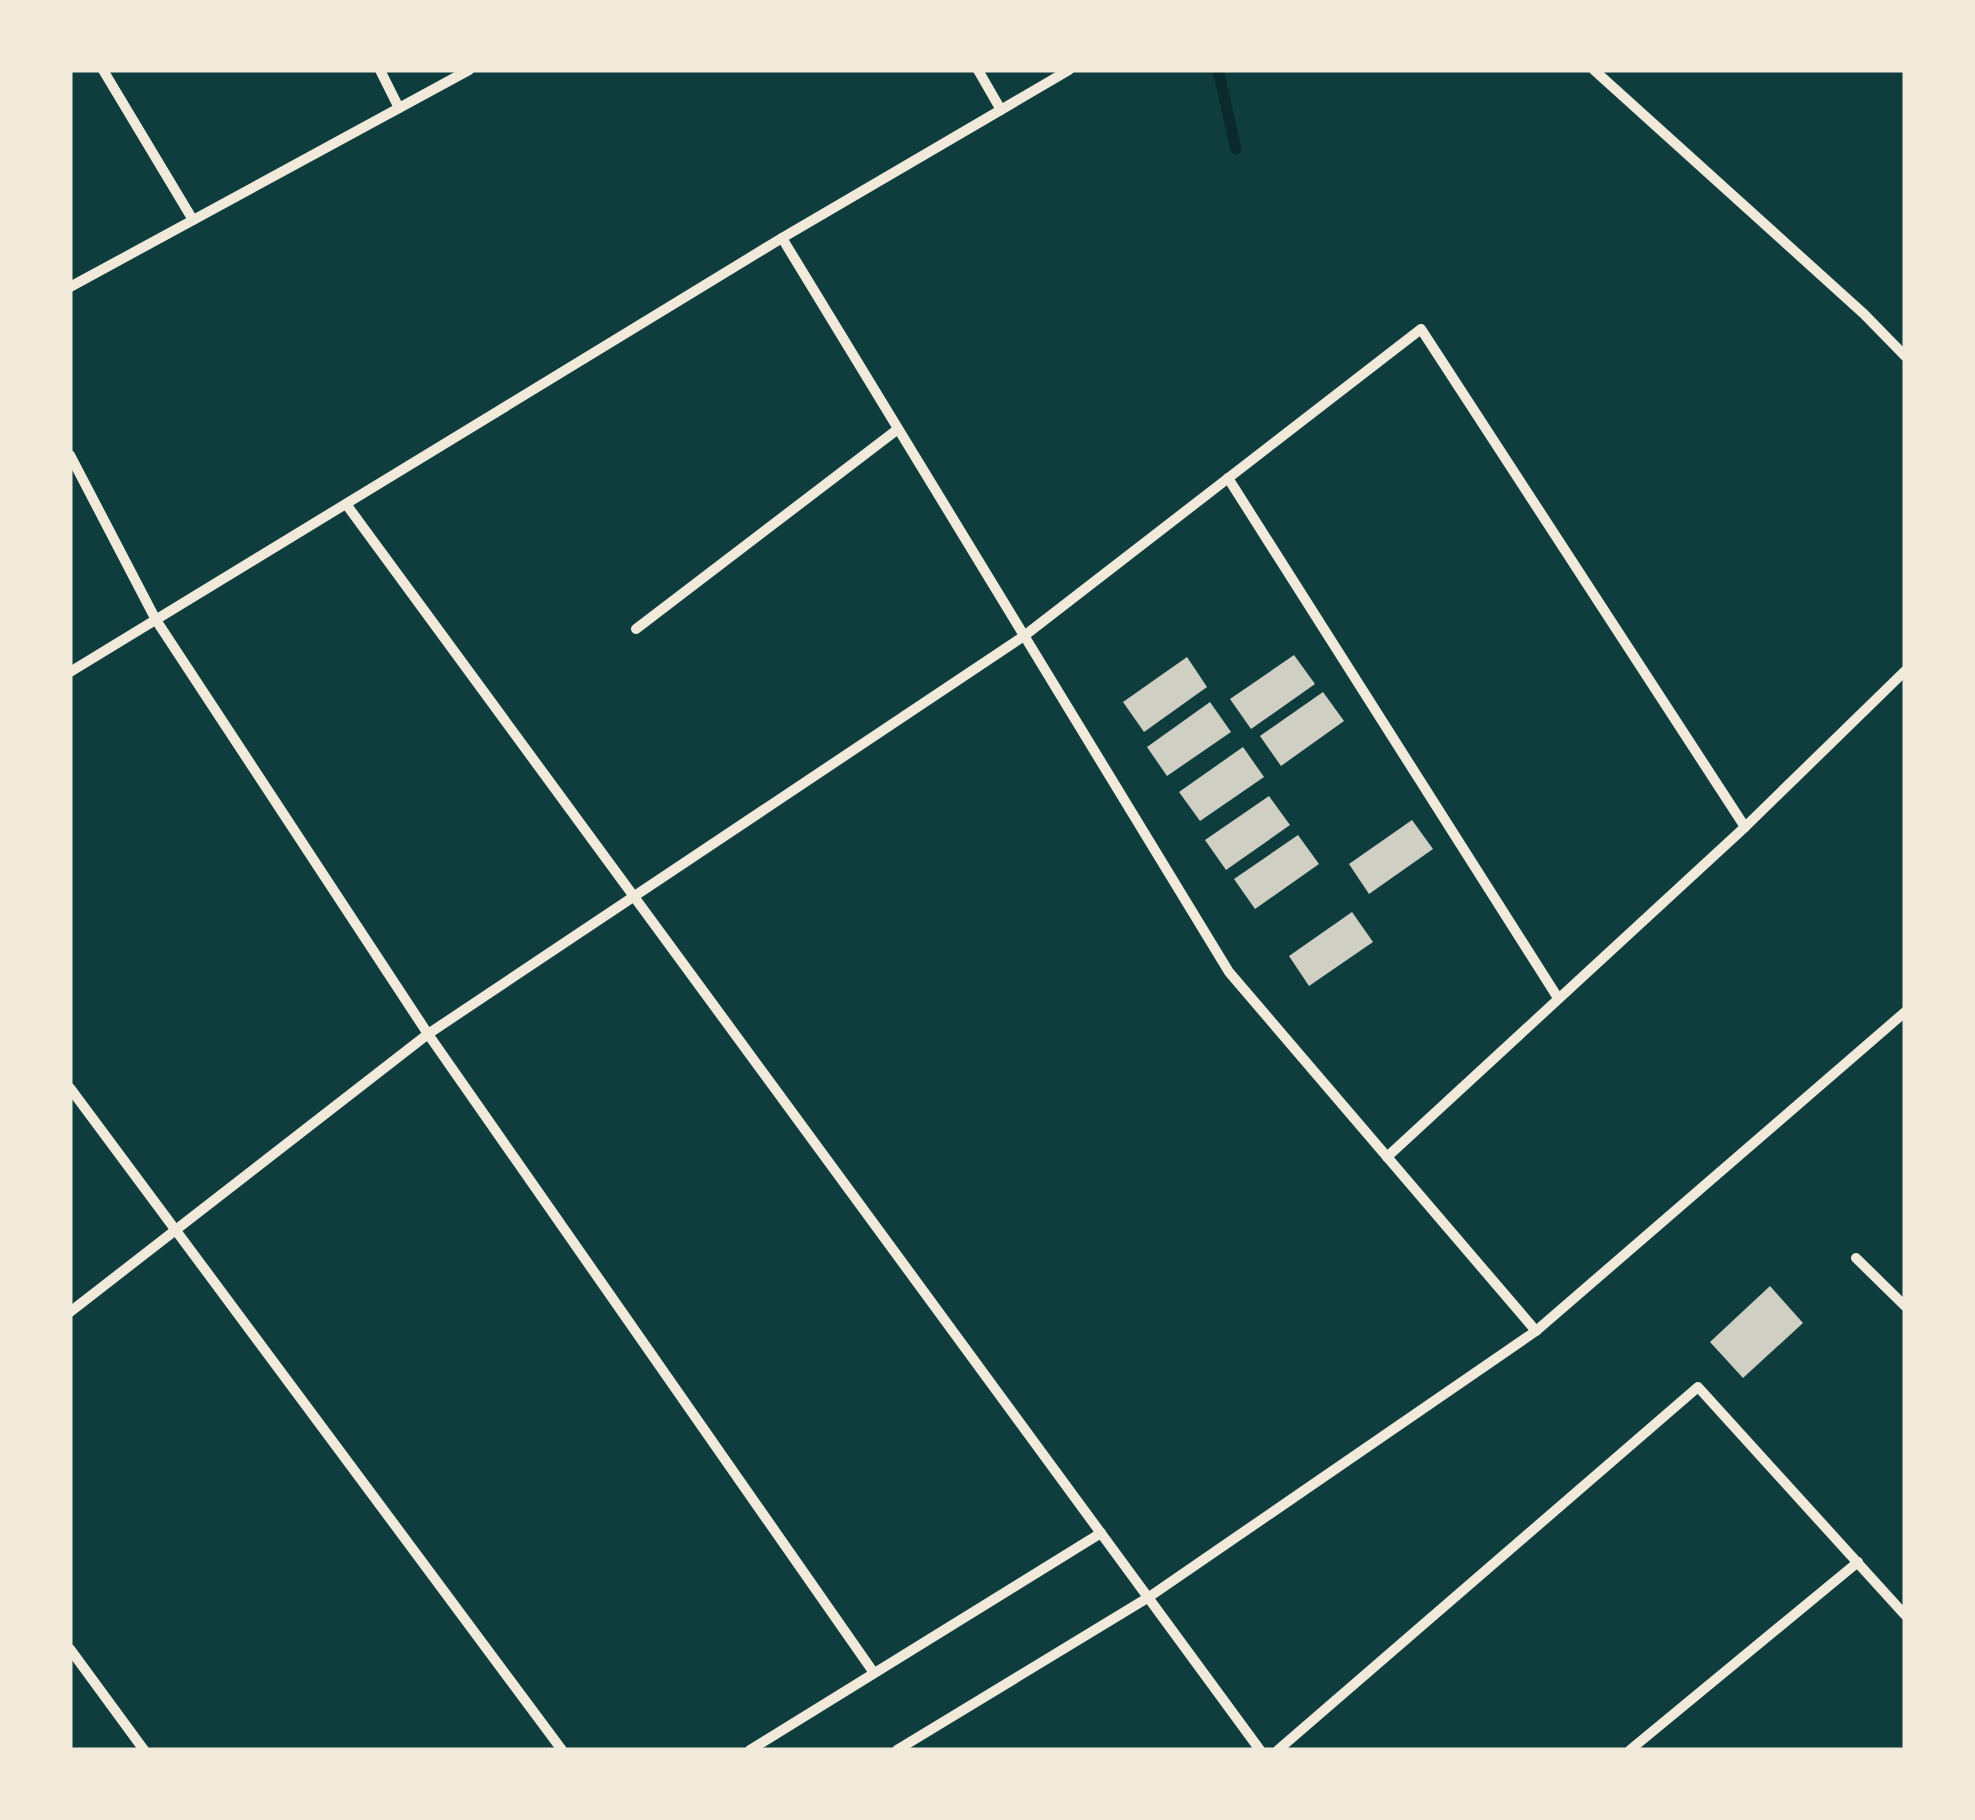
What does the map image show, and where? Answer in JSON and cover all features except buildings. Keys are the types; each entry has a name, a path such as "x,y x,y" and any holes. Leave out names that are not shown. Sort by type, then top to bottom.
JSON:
{"street":[{"path":"103,70 193,220"},
{"path":"380,70 400,108"},
{"path":"70,287 469,70"},
{"path":"978,70 1001,110"},
{"path":"70,672 782,238 1069,70"},
{"path":"1594,70 1864,314 1905,356"},
{"path":"782,238 1229,972 1536,1331"},
{"path":"70,1312 428,1034 1024,636 1420,329 1745,827"},
{"path":"636,629 898,430"},
{"path":"70,455 156,620 428,1034 874,1673"},
{"path":"1228,478 1558,998"},
{"path":"346,504 1260,1750"},
{"path":"1387,1157 1745,827 1905,671"},
{"path":"897,1750 1149,1598 1536,1331 1905,1012"},
{"path":"70,1088 562,1750"},
{"path":"1856,1258 1905,1306"},
{"path":"1278,1750 1698,1387 1905,1614"},
{"path":"750,1750 1102,1532"},
{"path":"1630,1750 1858,1562"},
{"path":"71,1651 144,1750"},
{"path":"919,1737 928,1750"}],"waterway":[{"path":"1218,70 1236,149"}]}
